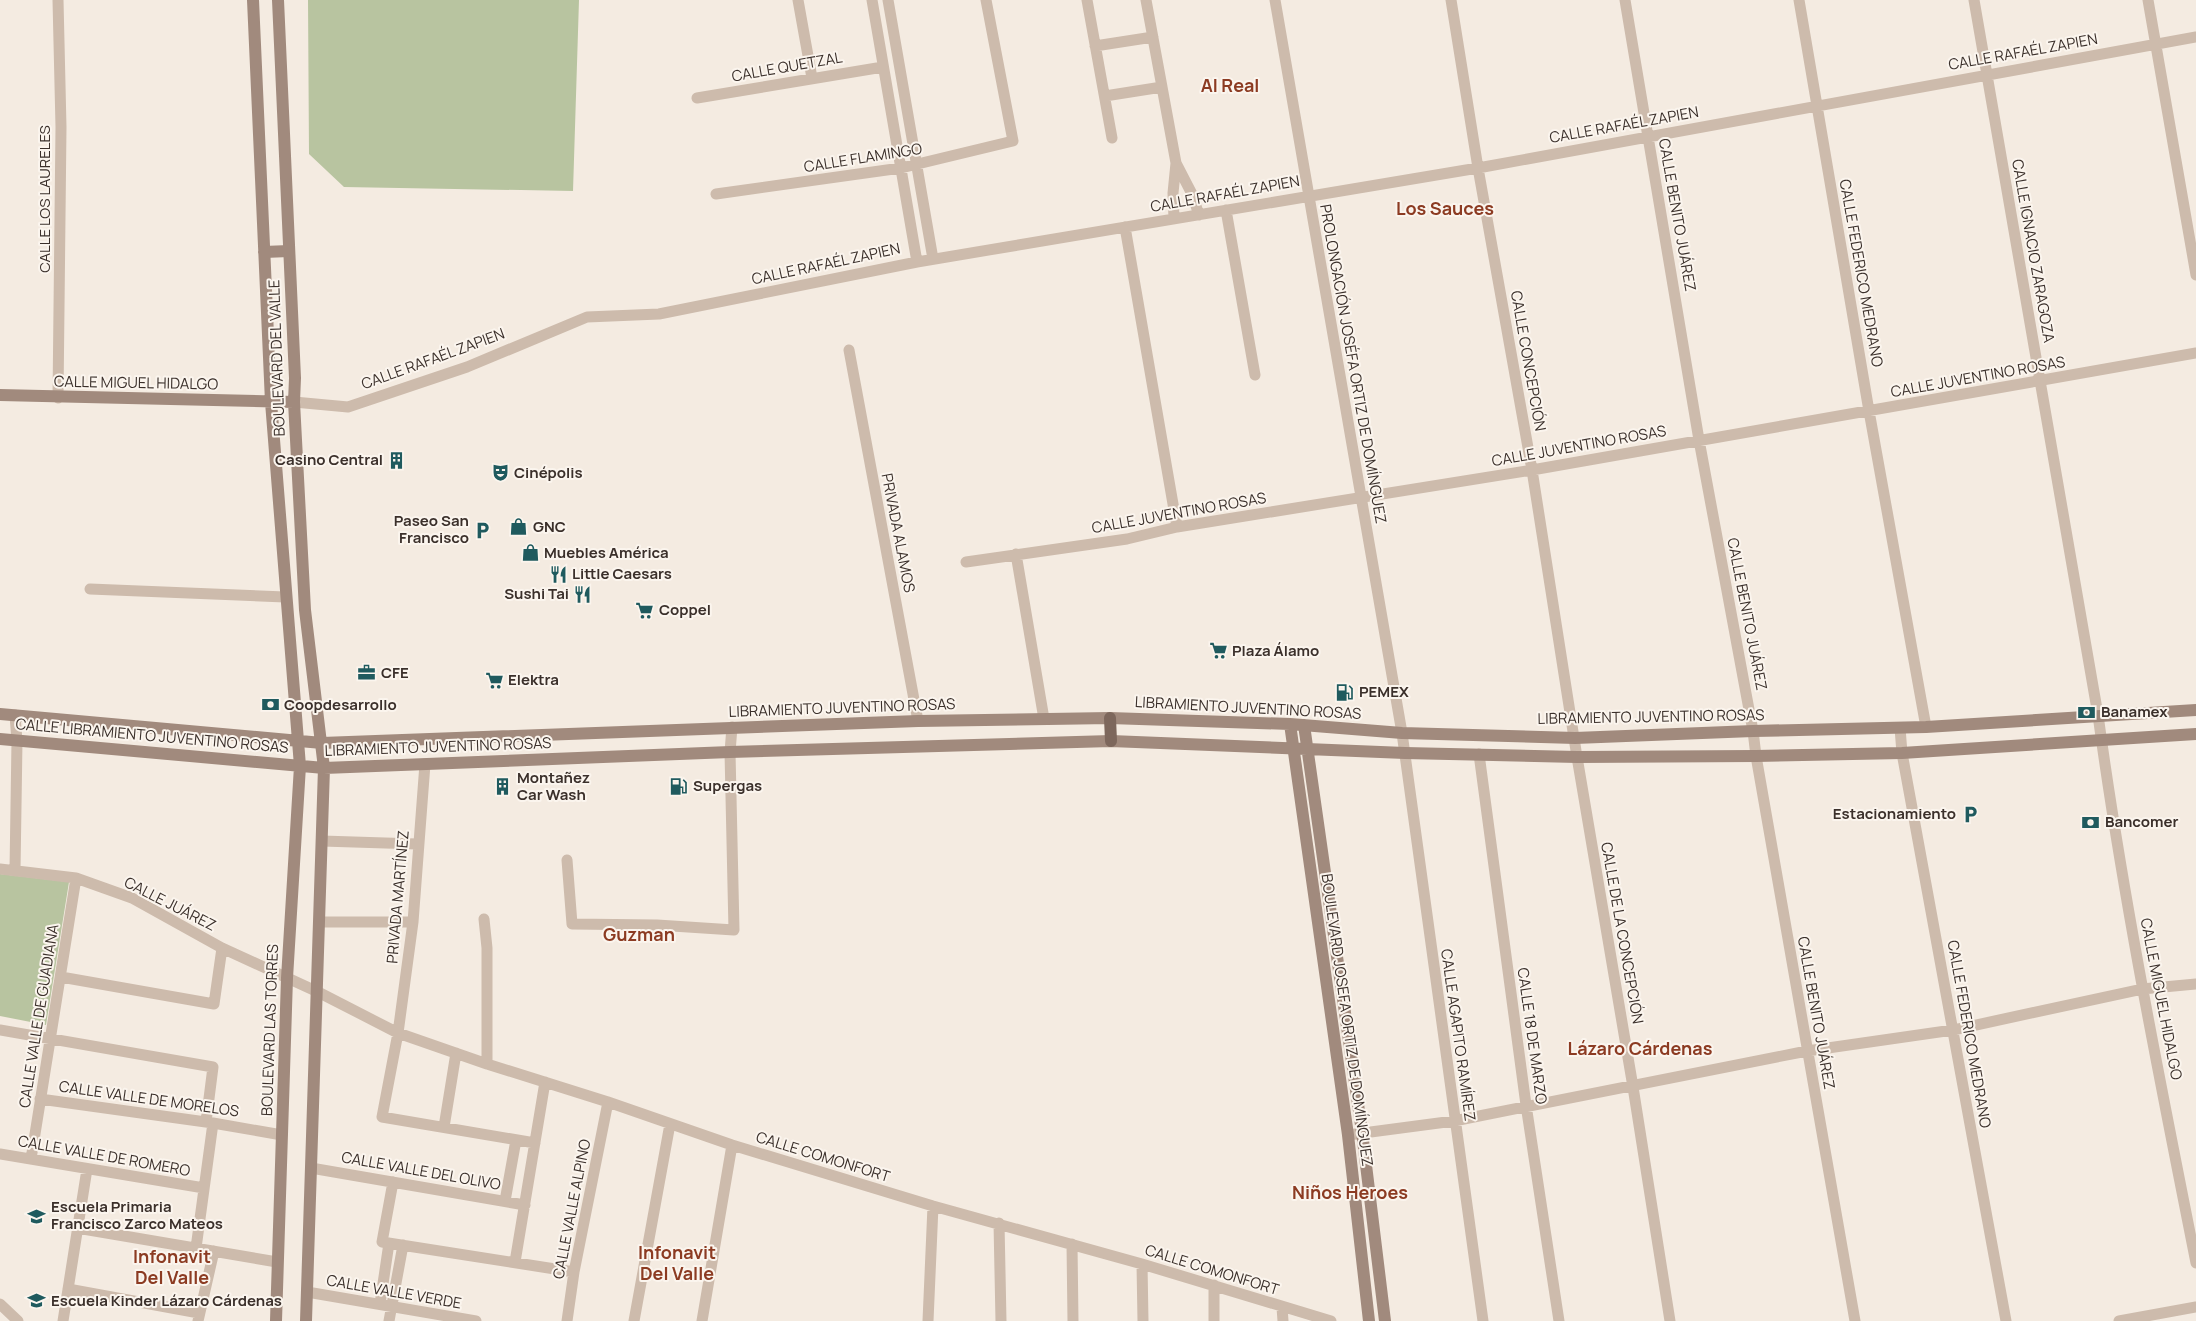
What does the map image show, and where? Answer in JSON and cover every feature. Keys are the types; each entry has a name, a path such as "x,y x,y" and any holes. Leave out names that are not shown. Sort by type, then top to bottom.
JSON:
{"main road":[{"name":"BOULEVARD DEL VALLE","path":"253,0 271,402 282,515 285,597 298,741"},
{"name":"BOULEVARD DEL VALLE","path":"278,0 304,610 322,743"},
{"path":"264,252 289,251"},
{"name":"CALLE MIGUEL HIDALGO","path":"0,395 58,398 271,402"},
{"name":"CALLE RAFAÉL ZAPIEN","path":"271,402 294,402"},
{"path":"282,515 294,528 302,532"},
{"name":"LIBRAMIENTO JUVENTINO ROSAS","path":"298,741 322,743 918,721 1110,718 1290,724 1402,732 1574,738 1926,727 2098,714 2196,710"},
{"name":"CALLE LIBRAMIENTO JUVENTINO ROSAS","path":"0,714 298,741"},
{"path":"1110,718 1111,741"},
{"name":"BOULEVARD JOSEFA ORTIZ DE DOMÍNGUEZ","path":"1290,724 1292,749 1348,1135 1369,1321"},
{"name":"BOULEVARD JOSEFA ORTIZ DE DOMÍNGUEZ","path":"1304,725 1362,1132 1385,1321"},
{"name":"LIBRAMIENTO JUVENTINO ROSAS","path":"300,766 324,768 730,752 1111,741 1405,753 1577,757 1756,756 1902,753 2196,734"},
{"name":"CALLE LIBRAMIENTO JUVENTINO ROSAS","path":"0,739 300,766"},
{"name":"BOULEVARD LAS TORRES","path":"276,1321 287,978 300,766 298,741"},
{"path":"306,1321 318,992 324,768 322,743"}],"street":[{"name":"CALLE LOS LAURELES","path":"58,0 61,127 58,398"},
{"path":"798,0 812,78"},
{"path":"872,0 916,262"},
{"path":"888,0 933,259"},
{"name":"CALLE FLAMINGO","path":"716,194 917,166 1013,141 986,0"},
{"path":"1086,0 1112,138"},
{"path":"1146,0 1176,163 1173,193 1174,219"},
{"name":"PROLONGACIÓN JOSÉFA ORTIZ DE DOMÍNGUEZ","path":"1275,0 1405,753"},
{"name":"CALLE CONCEPCIÓN","path":"1451,0 1478,168 1532,470 1577,757"},
{"name":"CALLE BENITO JUÁREZ","path":"1625,0 1699,440 1753,731 1855,1321"},
{"name":"CALLE FEDERICO MEDRANO","path":"1799,0 1926,727"},
{"name":"CALLE IGNACIO ZARAGOZA","path":"1974,0 2098,714"},
{"path":"2148,0 2196,275"},
{"path":"1095,46 1153,37"},
{"name":"CALLE RAFAÉL ZAPIEN","path":"294,402 348,407 467,367 587,318 659,314 916,262 1478,168 2196,37"},
{"name":"CALLE QUETZAL","path":"697,98 883,67"},
{"path":"1104,96 1162,87"},
{"path":"1176,163 1192,194 1199,215"},
{"path":"1226,210 1255,375"},
{"path":"1125,227 1177,527"},
{"name":"PRIVADA ALAMOS","path":"849,350 918,721"},
{"name":"CALLE JUVENTINO ROSAS","path":"966,562 1127,539 1177,527 1532,470 2196,353"},
{"path":"1016,554 1044,719"},
{"path":"90,589 285,597"},
{"name":"CALLE MIGUEL HIDALGO","path":"2098,714 2115,833 2142,989 2196,1264"},
{"path":"14,871 17,741 15,715"},
{"path":"567,860 572,924 657,925 734,930 730,752 732,727"},
{"name":"CALLE FEDERICO MEDRANO","path":"1900,728 1902,753 2006,1321"},
{"name":"CALLE AGAPITO RAMÍREZ","path":"1405,753 1454,1121 1483,1321"},
{"name":"CALLE 18 DE MARZO","path":"1479,754 1526,1105 1559,1321"},
{"name":"CALLE DE LA CONCEPCIÓN","path":"1577,757 1633,1087 1670,1321"},
{"name":"PRIVADA MARTÍNEZ","path":"425,764 417,844 413,922 398,1033 382,1117 444,1127"},
{"path":"322,841 417,844"},
{"name":"CALLE JUÁREZ","path":"0,869 76,878 132,898 222,948 318,992"},
{"name":"CALLE VALLE DE GUADIANA","path":"31,1159 76,878"},
{"path":"484,919 487,948 487,1064"},
{"path":"319,922 413,922"},
{"path":"61,978 214,1004 222,948"},
{"path":"1348,1135 1454,1121 1526,1105 1633,1087 1807,1051 1953,1030 2142,989 2196,984"},
{"name":"CALLE COMONFORT","path":"318,992 398,1033 732,1145 933,1206 1142,1264 1331,1321"},
{"path":"0,1030 213,1067 204,1188 196,1248"},
{"path":"456,1053 444,1127 535,1144"},
{"path":"515,1262 545,1082"},
{"name":"CALLE VALLE DE MORELOS","path":"40,1099 210,1122 282,1135"},
{"name":"CALLE VALLE ALPINO","path":"567,1321 574,1272 608,1102"},
{"path":"634,1321 670,1124"},
{"path":"505,1201 516,1140"},
{"path":"702,1321 732,1145"},
{"name":"CALLE VALLE DE ROMERO","path":"0,1154 204,1188"},
{"name":"CALLE VALLE DEL OLIVO","path":"311,1168 526,1205"},
{"path":"63,1321 87,1169"},
{"path":"389,1321 385,1305 386,1242 392,1182"},
{"path":"928,1321 933,1206"},
{"path":"999,1223 1001,1321"},
{"path":"77,1228 277,1262"},
{"path":"386,1242 574,1272"},
{"path":"1072,1244 1073,1321"},
{"path":"385,1305 403,1245"},
{"path":"68,1289 199,1317 214,1251"},
{"path":"1142,1264 1143,1321"},
{"path":"1214,1285 1214,1321"},
{"name":"CALLE VALLE VERDE","path":"307,1292 476,1321"},
{"path":"0,1304 18,1321"},
{"path":"1282,1306 1283,1321"},
{"path":"2119,1321 2196,1307"}],"green space":[{"path":"308,0 579,0 573,191 344,187 309,154"},
{"path":"0,874 69,882 46,1025 0,1016"}],"place":[{"name":"Casino Central","path":"397,460"},
{"name":"Cinépolis","path":"500,473"},
{"name":"GNC","path":"519,527"},
{"name":"Paseo San Francisco","path":"483,530"},
{"name":"Muebles América","path":"530,553"},
{"name":"Little Caesars","path":"558,574"},
{"name":"Sushi Tai","path":"583,594"},
{"name":"Coppel","path":"645,610"},
{"name":"Plaza Álamo","path":"1218,651"},
{"name":"CFE","path":"367,673"},
{"name":"Elektra","path":"494,680"},
{"name":"PEMEX","path":"1345,692"},
{"name":"Coopdesarrollo","path":"270,705"},
{"name":"Banamex","path":"2087,712"},
{"name":"Supergas","path":"679,786"},
{"name":"Montañez Car Wash","path":"503,787"},
{"name":"Estacionamiento","path":"1970,814"},
{"name":"Bancomer","path":"2091,822"},
{"name":"Escuela Primaria Francisco Zarco Mateos","path":"37,1216"},
{"name":"Escuela Kinder Lázaro Cárdenas","path":"37,1301"}],"district":[{"name":"Al Real","path":"1230,86"},
{"name":"Los Sauces","path":"1445,209"},
{"name":"Guzman","path":"639,935"},
{"name":"Lázaro Cárdenas","path":"1640,1049"},
{"name":"Niños Heroes","path":"1350,1193"},
{"name":"Infonavit Del Valle","path":"677,1263"},
{"name":"Infonavit Del Valle","path":"172,1267"}]}
